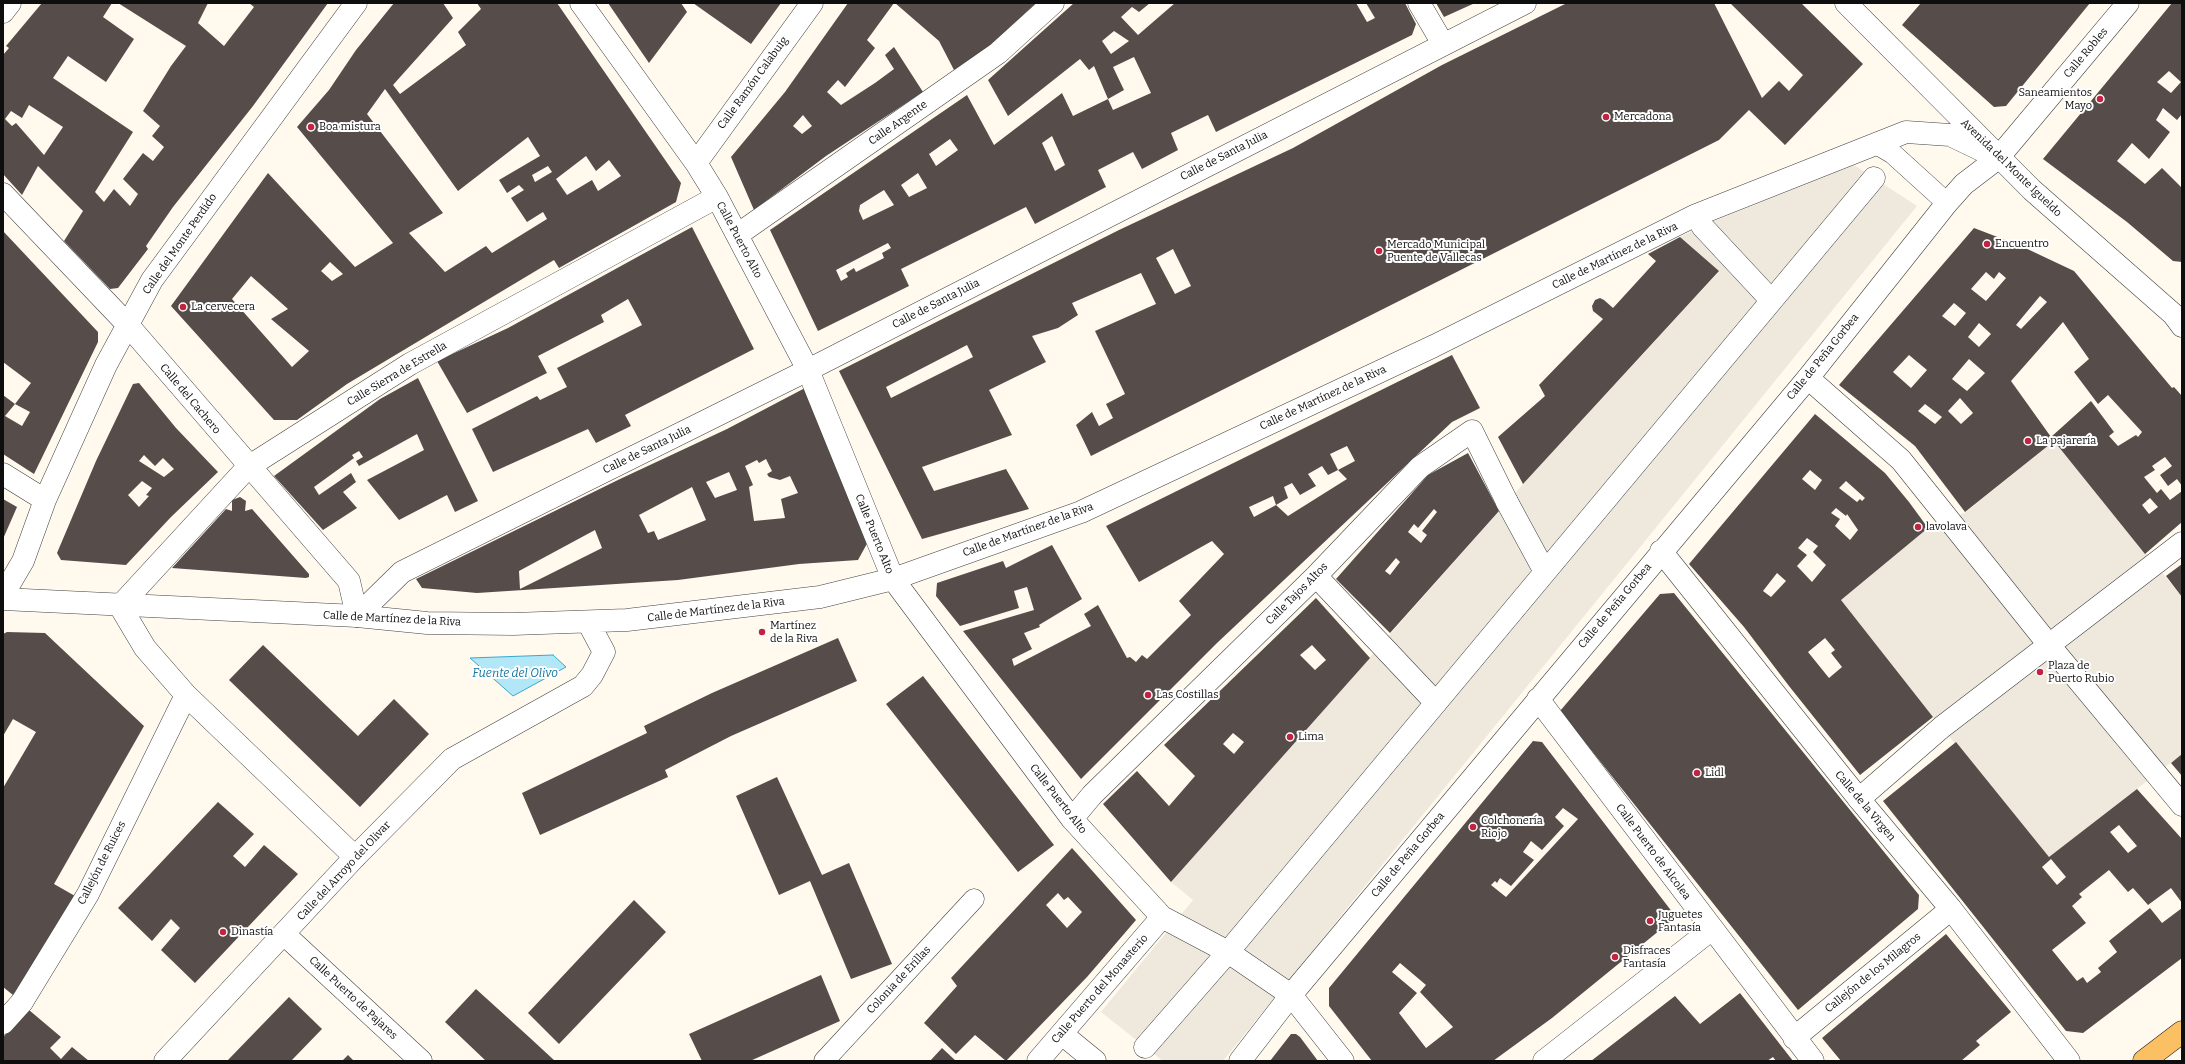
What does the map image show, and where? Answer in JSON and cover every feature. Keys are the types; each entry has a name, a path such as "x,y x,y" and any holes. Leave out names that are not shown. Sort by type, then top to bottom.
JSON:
{"main road":[{"path":"2144,1061 2182,1032"}],"street":[{"path":"3,12 10,3"},
{"name":"Calle del Monte Perdido","path":"3,595 23,561 45,500 106,365 152,280 356,3"},
{"name":"Calle Puerto Alto","path":"582,3 696,163 737,235 808,370 892,579 1072,819 1162,917 1228,952 1291,994 1343,1061"},
{"name":"Calle Ramón Calabuig","path":"696,163 812,3"},
{"name":"Calle Argente","path":"737,235 998,53 1053,3"},
{"path":"1419,3 1443,44"},
{"name":"Calle de Santa Julia","path":"357,616 402,572 808,370 1525,3"},
{"name":"Avenida del Monte Igueldo","path":"1846,3 1998,158 2032,190 2179,316"},
{"name":"Calle Robles","path":"1998,158 2128,3"},
{"name":"Calle de Martínez de la Riva","path":"3,599 120,606 357,616 427,624 588,622 627,620 820,597 892,579 1081,512 1434,346 1694,216 1906,132 1950,135 1998,158"},
{"name":"Calle de Peña Gorbea","path":"1240,1061 1291,994 1661,551 1808,378 1947,203 1964,184 1998,158"},
{"path":"1145,1047 1228,952 1874,178"},
{"name":"Calle del Cachero","path":"3,194 127,324 248,467 349,581 357,616"},
{"name":"Calle Sierra de Estrella","path":"120,606 248,467 410,364 716,197"},
{"path":"1702,226 1771,300"},
{"path":"1808,378 1901,460 2049,645 2155,775 2182,805"},
{"name":"Calle Tajos Altos","path":"1072,819 1092,795 1316,576 1420,467 1472,431 1507,502 1545,572"},
{"path":"3,474 45,500"},
{"path":"1859,799 1942,727 2182,543"},
{"name":"Calle de la Virgen","path":"1661,551 1859,799 1951,909 2069,1061"},
{"path":"1316,576 1436,703"},
{"path":"120,606 145,648 186,695 355,857"},
{"name":"Calle del Arroyo del Olivar","path":"165,1061 285,935 355,857 452,759 583,686 592,675 604,652 588,622"},
{"name":"Callejón de Ruices","path":"3,1023 22,1002 88,894 186,695"},
{"name":"Calle Puerto de Alcolea","path":"1538,699 1794,1038 1813,1061"},
{"name":"Callejón de los Milagros","path":"1794,1038 1951,909"},
{"name":"Calle Puerto del Monasterio","path":"1038,1061 1162,917"},
{"path":"1544,1061 1712,930"},
{"name":"Calle Puerto de Pajares","path":"285,935 421,1061"},
{"path":"1062,1034 1095,1061"}],"lane":[{"path":"1876,144 1893,154 1947,203"},
{"name":"Colonia de Erillas","path":"824,1061 974,899"}],"shaded area":[{"path":"1854,165 1917,206 1223,1061 1163,1061 1101,1012 1193,900 1171,882 1523,484 1719,272 1680,237 1702,226"},
{"name":"Plaza de Puerto Rubio","path":"2054,441 2182,597 2182,754 2049,857 1933,717 1841,600 1928,528 1966,512"}],"water":[{"name":"Fuente del Olivo","path":"553,655 566,667 513,696 470,658"}],"building":[{"path":"42,3 112,3 103,17 134,39 106,82 68,56 53,78 133,132 95,192 104,202 114,189 130,206 138,194 123,179 143,153 153,161 164,147 152,136 160,126 143,111 171,66 186,46 118,3 208,3 198,23 224,46 254,7 249,3 328,3 253,106 173,207 146,246 148,249 118,288 110,289 64,241 83,211 38,166 22,195 3,174 3,55 9,48 6,46","holes":["29,105 63,127 44,155 16,123 12,126 5,119 11,111 22,118"]},
{"path":"394,3 443,3 453,18 393,85 400,94 466,45 458,32 481,9 477,3 557,3 681,183 676,202 559,268 554,260 347,384 297,420 274,420 171,306 268,173 355,267 393,243 297,127 329,90 356,50","holes":["385,89 458,191 528,137 540,156 499,180 507,193 519,185 524,190 511,198 527,222 543,212 547,219 492,253 486,246 445,272 409,233 443,213 367,114","586,156 596,171 609,160 621,176 598,191 592,180 567,195 556,179","548,166 552,172 535,182 532,175","330,262 343,274 332,281 321,271","251,276 288,309 271,319 309,351 292,367 232,299"]},
{"path":"608,3 681,3 687,12 649,63"},
{"path":"693,3 781,3 751,44"},
{"path":"848,3 894,3 867,40 875,48 845,87 838,80 827,92 841,105 875,83 894,69 885,55 894,47 923,92 826,156 754,210 731,157 785,92","holes":["803,115 812,126 802,134 793,126"]},
{"path":"895,3 1036,3 978,57 954,70 939,41"},
{"path":"1074,3 1150,3 1139,12 1132,7 1121,17 1138,35 1175,3 1356,3 1367,22 1375,18 1366,3 1405,3 1416,24 1412,35 1216,132 1208,115 1171,133 1178,150 1142,169 1133,152 1098,170 1106,187 1035,224 1026,207 901,269 909,286 818,331 770,230 967,95 994,145 1062,93 1073,116 1108,99 1094,66 1089,70 1080,59 1008,116 988,80","holes":["1114,31 1129,41 1111,54 1102,41","1134,57 1151,93 1113,110 1108,99 1124,90 1113,67","1052,136 1065,165 1055,171 1042,143","950,139 958,150 936,166 929,154","918,173 927,188 909,197 901,185","884,190 894,205 863,220 859,211 860,205","888,243 891,248 882,253 884,258 856,272 854,268 846,273 848,277 841,281 836,270"]},
{"path":"1436,3 1475,3 1444,17"},
{"path":"1567,3 1714,3 1762,98 1779,81 1789,91 1803,75 1730,3 1801,3 1863,64 1785,145 1749,110 1719,140 1091,456 1076,425 1092,412 1099,426 1113,418 1106,404 1125,394 1095,331 1156,304 1141,273 1072,303 1078,315 1058,328 1032,336 1046,362 989,390 1012,435 922,467 934,491 1006,469 1029,509 922,539 839,371 1119,230 1293,148 1442,65","holes":["1173,249 1191,286 1175,294 1156,258","967,345 973,357 891,398 886,387"]},
{"path":"1921,3 2090,3 2006,106 1994,107 1902,25"},
{"path":"2172,3 2182,3 2182,114 2177,120 2163,108 2156,120 2170,132 2149,159 2132,143 2117,161 2145,184 2162,168 2182,188 2182,262 2173,261 2127,222 2043,159","holes":["2169,71 2181,82 2171,93 2157,82"]},
{"path":"692,227 754,349 625,415 631,426 596,443 588,429 493,472 472,429 537,396 540,400 567,387 557,368 642,325 628,299 601,315 604,322 538,356 547,373 467,413 437,361 508,328"},
{"path":"1974,228 2021,246 2074,271 2172,388 2174,387 2182,396 2182,486 2177,479 2168,486 2160,475 2172,466 2165,457 2152,466 2155,470 2144,477 2157,493 2161,489 2170,500 2182,491 2182,522 2145,554 2054,441 1965,512 1915,446 1839,385","holes":["1986,272 1994,279 1999,272 2006,278 1986,301 1971,289","2040,296 2047,302 2021,329 2016,325","1954,303 1966,313 1955,326 1942,316","2063,322 2089,359 2074,372 2098,404 2108,395 2142,432 2138,437 2136,435 2118,446 2109,436 2114,432 2091,401 2051,437 2011,381","1979,323 1991,334 1979,347 1968,337","1909,355 1927,370 1911,388 1893,372","1969,359 1985,373 1967,391 1952,379","1960,398 1973,413 1961,424 1948,411","1925,404 1942,417 1935,424 1918,411","2150,498 2158,507 2149,514 2142,505"]},
{"path":"3,231 98,332 98,342 34,474 3,454 3,395 15,404 31,383 3,362","holes":["15,404 30,412 22,426 5,416"]},
{"path":"1680,237 1719,271 1523,484 1498,437 1545,396 1539,385 1603,319 1593,311 1592,306 1595,300 1600,298 1613,308 1656,261 1648,254"},
{"path":"1452,355 1480,408 1452,422 1217,643 1081,779 963,631 1034,610 1027,587 1014,591 1019,608 960,626 936,596 937,583 1003,561 1006,568 1052,545 1082,599 1039,625 1040,627 1024,633 1032,649 1012,659 1014,666 1091,626 1084,614 1098,605 1127,658 1130,657 1136,662 1142,655 1147,659 1191,615 1179,601 1224,554 1212,541 1139,582 1106,526","holes":["1347,446 1355,461 1338,470 1330,454","1322,466 1328,475 1338,470 1347,479 1288,516 1276,505 1288,498 1284,487 1292,483 1300,495 1316,486 1308,474","1273,496 1276,505 1254,517 1249,507"]},
{"path":"418,378 478,501 455,512 447,495 399,520 367,480 424,450 417,434 359,466 356,461 363,457 359,451 352,455 354,458 314,487 319,495 351,473 356,482 343,492 357,508 323,530 274,476 380,399"},
{"path":"139,383 176,428 218,472 171,517 126,565 61,560 57,553 96,461 133,384","holes":["144,455 155,466 163,458 174,469 164,477 139,461","142,481 152,488 146,495 149,496 139,507 128,495"]},
{"path":"805,388 869,540 858,560 799,564 678,580 477,593 422,588 416,579 620,479 727,429","holes":["766,459 772,471 767,474 769,477 780,480 790,476 798,493 781,499 785,518 754,521 749,487 753,485 745,466 757,460 759,463","729,472 737,490 715,498 706,482","692,487 706,520 658,540 654,531 648,533 639,515","595,530 602,548 520,589 519,571"]},
{"path":"1815,414 1885,473 1928,528 1841,600 1933,717 1860,775 1744,627 1689,564","holes":["1810,470 1822,480 1815,490 1802,479","1846,481 1865,498 1862,501 1860,499 1857,502 1839,488","1836,508 1846,516 1847,514 1858,530 1850,540 1835,526 1840,519 1831,513","1807,538 1818,546 1813,552 1826,565 1812,582 1797,566 1807,555 1798,548","1777,573 1786,581 1771,597 1763,591","1825,638 1835,650 1831,653 1842,667 1829,678 1808,652"]},
{"path":"1468,453 1499,511 1390,633 1336,579 1428,475","holes":["1434,509 1437,512 1422,531 1427,535 1421,543 1408,532 1414,524 1418,528","1396,558 1400,562 1390,575 1385,571"]},
{"path":"240,497 246,501 245,511 252,509 309,574 309,577 172,568 226,509 232,511 232,500"},
{"path":"3,499 17,507 3,539"},
{"path":"2182,564 2182,597 2166,576"},
{"path":"1674,593 1919,895 1918,909 1798,1010 1560,711 1660,594"},
{"path":"1316,598 1370,658 1171,882 1103,804 1137,771 1169,806 1195,776 1164,745","holes":["1312,645 1326,660 1315,670 1300,655","1233,733 1244,742 1234,754 1223,744"]},
{"path":"7,632 45,633 144,726 54,884 75,896 13,995 3,987 3,788 36,732 13,719 3,736 3,634"},
{"path":"838,638 857,681 731,736 665,770 668,777 540,835 522,793 647,733 644,726 712,693"},
{"path":"263,645 358,736 394,699 429,734 360,807 229,680"},
{"path":"923,676 1054,845 1018,872 886,704"},
{"path":"1533,741 1542,742 1676,917 1552,1018 1493,1061 1372,1061 1329,1006 1329,988","holes":["1563,808 1578,819 1506,897 1491,885 1495,881 1497,883 1500,878 1511,886 1534,860 1523,852 1531,841 1542,850 1564,826 1555,817","1400,963 1426,985 1420,992 1453,1027 1426,1048 1399,1013 1417,993 1392,972"]},
{"path":"1956,742 2049,857 2137,789 2182,839 2182,903 2171,888 2148,905 2133,888 2128,892 2109,870 2079,894 2082,897 2072,906 2086,923 2052,950 2077,981 2083,977 2087,983 2101,972 2098,968 2117,952 2109,941 2150,908 2162,923 2182,908 2182,958 2083,1033 2066,1031 1883,801","holes":["2119,825 2137,846 2128,853 2110,832","2051,859 2066,877 2057,885 2042,867"]},
{"path":"2182,754 2182,776 2171,763"},
{"path":"777,777 822,875 849,863 892,964 851,979 810,881 779,895 736,796"},
{"path":"218,802 254,834 233,856 245,867 264,845 298,874 195,983 161,950 180,928 171,919 152,941 118,908"},
{"path":"1072,848 1136,920 1087,977 1006,1061 975,1035 956,1054 924,1023 957,986 951,978","holes":["1058,893 1064,900 1068,897 1082,912 1067,928 1046,905"]},
{"path":"634,900 666,932 559,1044 528,1013"},
{"path":"1946,934 2011,1012 1976,1041 1980,1045 1961,1061 1841,1061 1822,1038"},
{"path":"821,975 840,1021 750,1061 702,1061 689,1034"},
{"path":"476,989 555,1061 486,1061 445,1022"},
{"path":"1740,993 1793,1061 1776,1061 1773,1057 1767,1061 1591,1061 1675,996 1700,1024"},
{"path":"289,997 322,1029 291,1061 227,1061"},
{"path":"29,1010 61,1037 50,1048 61,1059 72,1047 89,1061 3,1061 3,1037"},
{"path":"1291,1034 1296,1034 1300,1037 1318,1061 1270,1061"},
{"path":"942,1048 956,1061 930,1061"},
{"path":"348,1055 354,1061 342,1061"}],"place":[{"name":"Saneamientos Mayo","path":"2100,99"},
{"name":"Mercadona","path":"1606,117"},
{"name":"Boa mistura","path":"311,127"},
{"name":"Encuentro","path":"1987,244"},
{"name":"Mercado Municipal Puente de Vallecas","path":"1379,251"},
{"name":"La cervecera","path":"183,307"},
{"name":"La pajarería","path":"2028,441"},
{"name":"lavolava","path":"1918,527"},
{"name":"Martínez de la Riva","path":"762,632"},
{"name":"Plaza de Puerto Rubio","path":"2040,672"},
{"name":"Las Costillas","path":"1148,695"},
{"name":"Lima","path":"1290,737"},
{"name":"Lidl","path":"1697,773"},
{"name":"Colchonería Riojo","path":"1473,827"},
{"name":"Juguetes Fantasía","path":"1650,921"},
{"name":"Dinastía","path":"223,932"},
{"name":"Disfraces Fantasía","path":"1615,957"}]}
